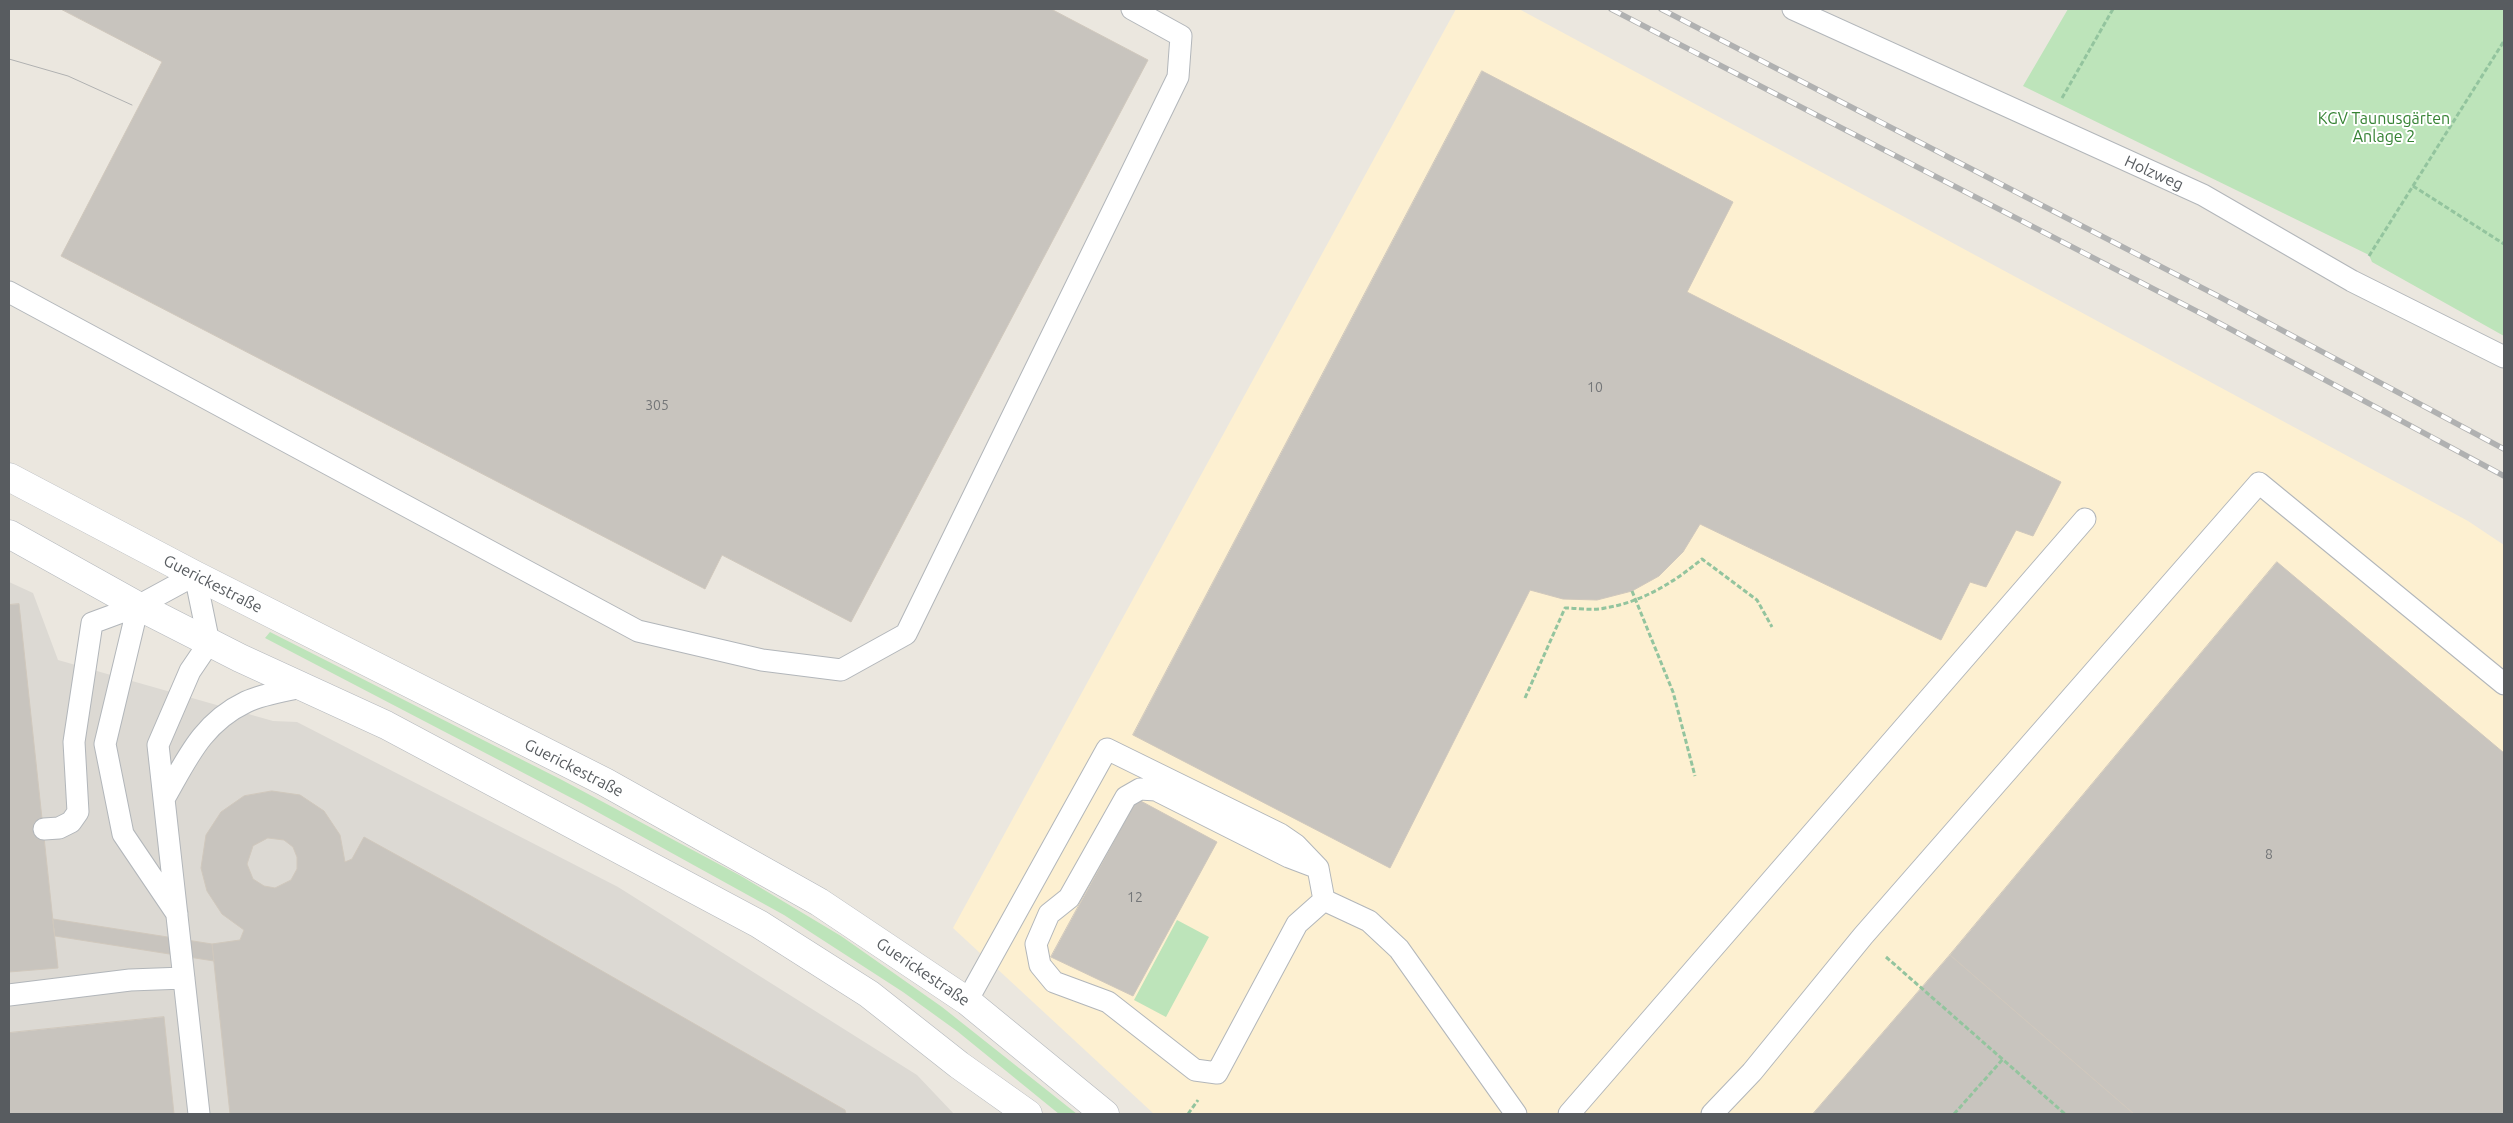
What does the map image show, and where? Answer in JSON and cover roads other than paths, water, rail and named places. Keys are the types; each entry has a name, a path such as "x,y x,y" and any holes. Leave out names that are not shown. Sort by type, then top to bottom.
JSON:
{"main road":[{"name":"Guerickestraße","path":"9,477 195,575 605,782 819,902 967,1001 1105,1114"},
{"path":"9,534 209,643 386,725 759,924 869,994 959,1065 1028,1114"}],"lane":[{"path":"9,292 638,631 762,660 841,670 906,634 1178,77 1181,36 1132,9"},
{"name":"Holzweg","path":"1793,9 2203,195 2352,281 2504,357"},
{"path":"1712,1114 1752,1072 1863,936 2259,483 2504,684"},
{"path":"1569,1114 2085,518"},
{"path":"44,830 59,828 71,822 78,812 74,742 92,623 138,606 195,575 209,643 190,671 158,745 199,1114"},
{"path":"138,606 105,744 123,834 177,914"},
{"path":"164,799 197,741 220,717 248,702 302,686"},
{"path":"967,1001 1107,749 1280,834 1296,845 1318,868 1324,900"},
{"path":"1318,868 1289,857 1156,790 1140,789 1126,796 1069,898 1049,914 1036,944 1040,965 1054,982 1108,1002 1196,1070 1217,1073 1297,924 1324,900"},
{"path":"1324,900 1369,921 1399,949 1516,1114"},
{"path":"9,995 130,980 184,978"}],"tram line":[{"path":"9,59 68,76 132,105"}],"railway":[{"path":"1611,9 2206,316 2504,476"},
{"path":"1661,9 2216,295 2504,449"}],"park label":[{"name":"KGV Taunusgärten Anlage 2","path":"2384,128"}]}
